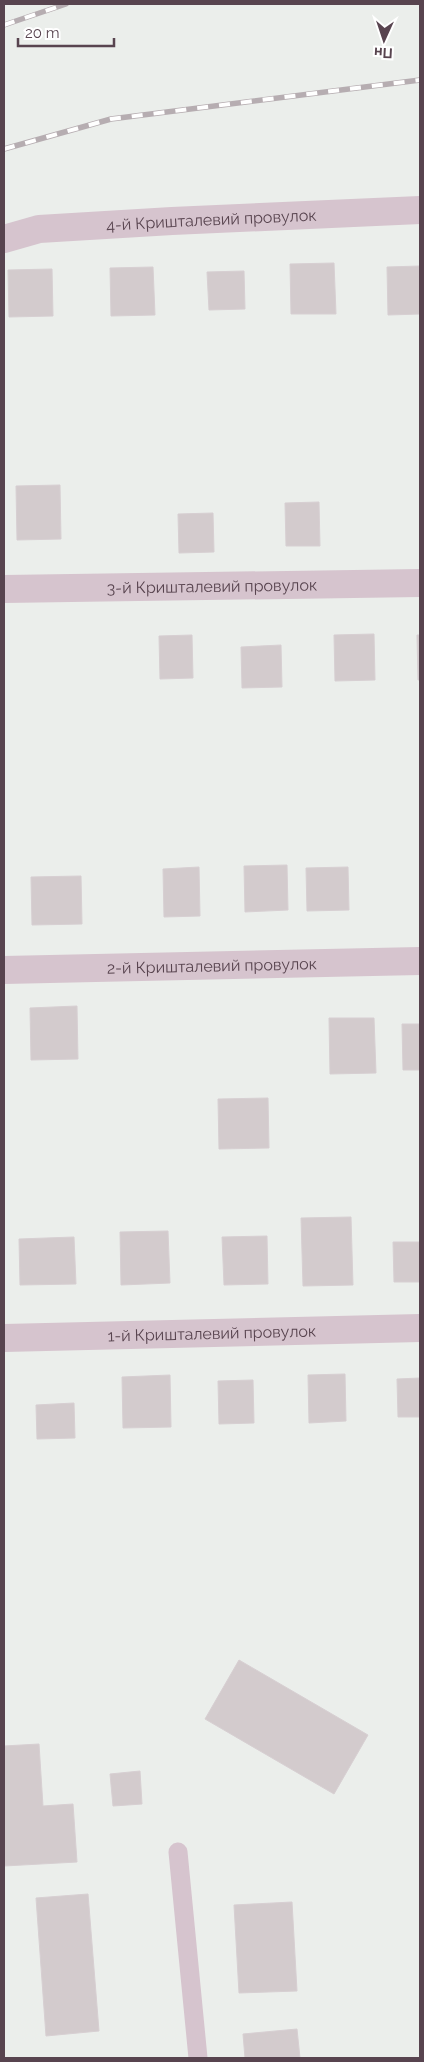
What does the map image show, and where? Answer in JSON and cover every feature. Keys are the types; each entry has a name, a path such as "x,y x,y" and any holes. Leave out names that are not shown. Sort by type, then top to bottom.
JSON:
{"street":[{"name":"4-й Кришталевий провулок","path":"4,239 39,229 182,220 420,210"},
{"name":"3-й Кришталевий провулок","path":"4,589 420,583"},
{"name":"2-й Кришталевий провулок","path":"4,970 420,961"},
{"name":"1-й Кришталевий провулок","path":"4,1338 420,1328"}],"lane":[{"path":"178,1852 198,2058"}],"building":[{"path":"334,263 336,314 291,314 290,264"},
{"path":"420,266 420,314 388,315 387,267"},
{"path":"153,267 155,315 111,316 110,268"},
{"path":"52,269 53,316 9,317 8,270"},
{"path":"244,271 245,309 209,310 207,272"},
{"path":"60,485 61,539 17,540 16,486"},
{"path":"319,502 320,546 286,546 285,503"},
{"path":"213,513 214,552 179,553 178,514"},
{"path":"374,634 375,680 335,681 334,635"},
{"path":"192,635 193,678 160,679 159,636"},
{"path":"417,635 420,635 420,680 418,680"},
{"path":"281,645 282,687 242,688 241,647"},
{"path":"287,865 288,910 245,912 244,866"},
{"path":"199,867 200,916 164,917 163,869"},
{"path":"348,867 349,910 307,911 306,868"},
{"path":"81,876 82,924 32,925 31,877"},
{"path":"77,1006 78,1059 31,1060 30,1008"},
{"path":"329,1018 374,1018 376,1073 330,1074"},
{"path":"402,1024 420,1024 420,1070 403,1070"},
{"path":"268,1098 269,1148 219,1149 218,1099"},
{"path":"351,1217 353,1285 303,1286 301,1218"},
{"path":"168,1231 170,1283 121,1285 120,1232"},
{"path":"267,1236 268,1284 224,1285 222,1237"},
{"path":"74,1237 76,1284 20,1285 19,1239"},
{"path":"393,1242 420,1242 420,1282 394,1282"},
{"path":"345,1374 346,1421 309,1423 308,1375"},
{"path":"170,1375 171,1427 123,1428 122,1377"},
{"path":"420,1378 420,1417 398,1417 397,1379"},
{"path":"253,1380 254,1423 219,1424 218,1381"},
{"path":"74,1403 75,1438 37,1439 36,1405"},
{"path":"239,1660 368,1735 334,1794 205,1719"},
{"path":"39,1744 43,1806 73,1804 77,1862 4,1866 4,1746"},
{"path":"140,1771 142,1804 113,1806 110,1774"},
{"path":"88,1894 99,2031 46,2036 36,1898"},
{"path":"292,1902 297,1991 239,1993 234,1905"},
{"path":"297,2029 300,2058 245,2058 243,2034"}],"railway":[{"path":"4,25 66,4"},
{"path":"4,149 111,119 420,80"}]}
